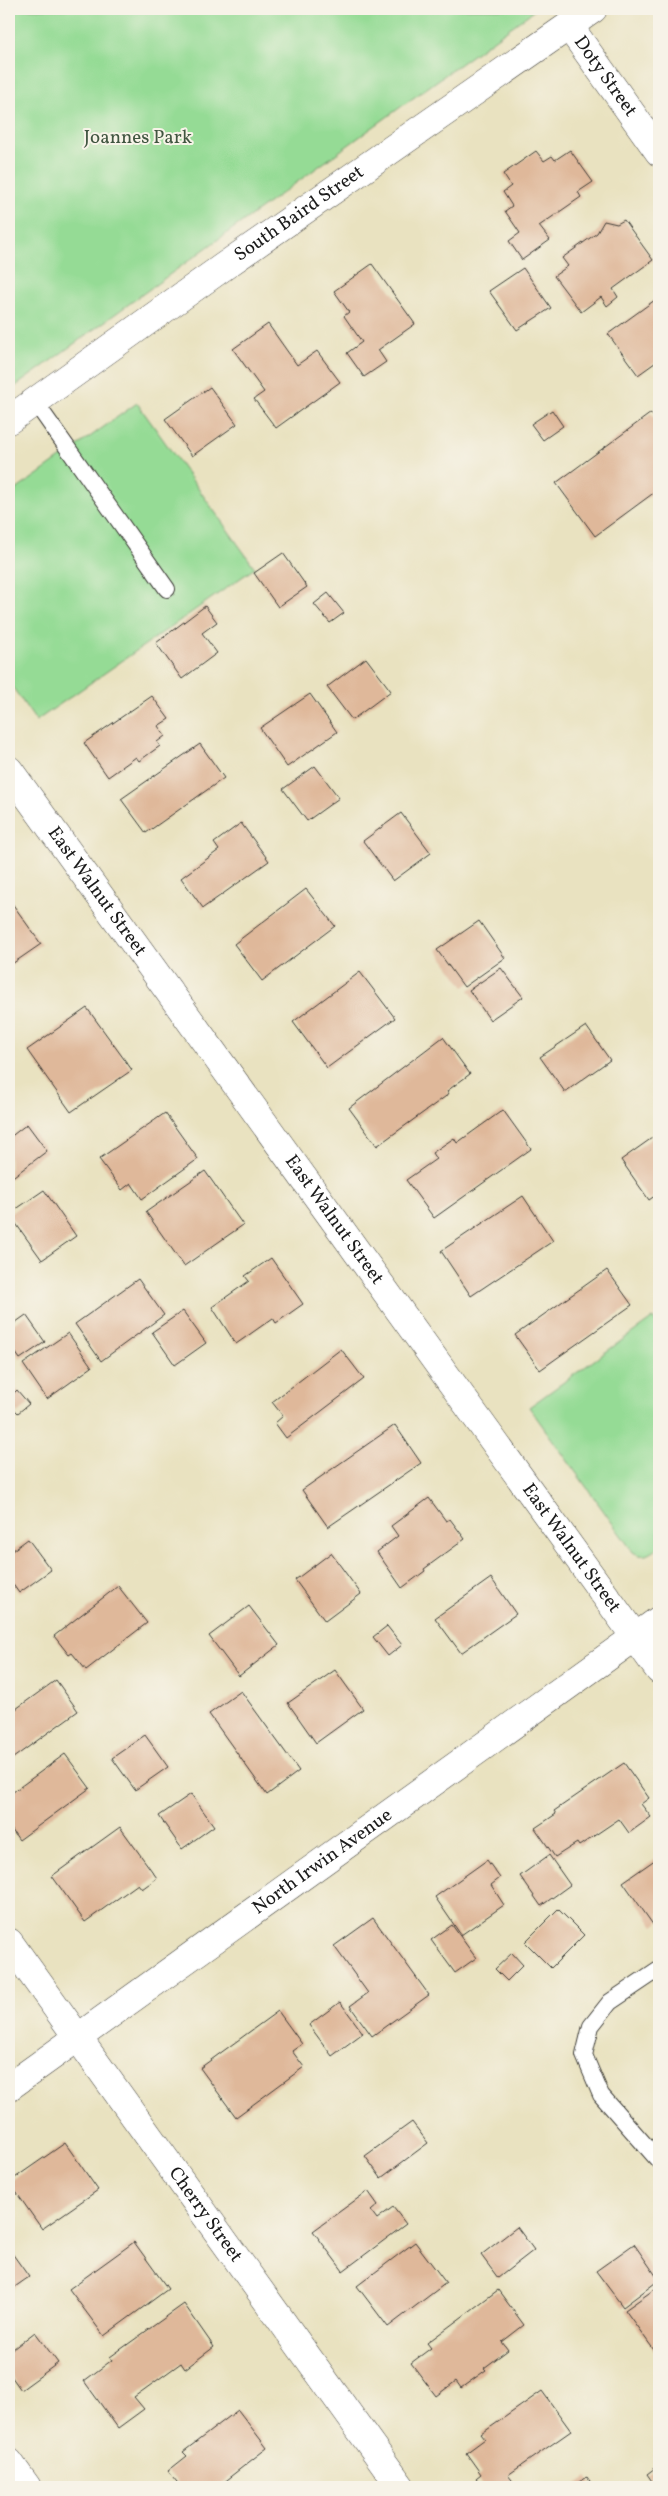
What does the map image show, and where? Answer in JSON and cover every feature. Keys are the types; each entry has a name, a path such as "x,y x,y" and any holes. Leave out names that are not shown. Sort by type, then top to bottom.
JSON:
{"street":[{"name":"South Baird Street","path":"9,420 223,267 593,9"},
{"name":"Doty Street","path":"569,26 659,152"},
{"name":"East Walnut Street","path":"9,770 659,1670"},
{"name":"North Irwin Avenue","path":"9,2086 659,1620"},
{"name":"Cherry Street","path":"9,1942 401,2487"},
{"path":"9,2462 27,2487"}],"lane":[{"path":"35,402 167,589"},
{"path":"659,1969 610,2002 591,2026 584,2055 601,2096 659,2161"}],"green space":[{"name":"Joannes Park","path":"9,9 536,9 9,391"},
{"path":"137,403 255,568 36,721 9,682 9,495"},
{"path":"653,1318 659,1327 659,1547 649,1554 640,1555 633,1552 529,1407"}],"building":[{"path":"570,150 593,182 578,192 581,197 539,226 550,240 522,260 509,241 520,233 505,211 512,206 503,192 511,186 503,174 536,151 544,161 552,156 555,160"},
{"path":"624,220 653,260 613,289 618,297 607,306 601,297 581,312 554,276 568,266 562,258 597,233 604,221 617,224"},
{"path":"372,264 415,324 378,350 386,362 364,377 347,353 362,342 344,316 349,312 334,291"},
{"path":"523,268 551,308 517,330 489,291"},
{"path":"659,297 659,360 638,375 608,334"},
{"path":"268,324 297,365 317,351 340,382 276,428 254,399 264,392 233,349"},
{"path":"210,387 237,424 192,456 165,419"},
{"path":"552,410 563,426 543,440 531,424"},
{"path":"651,413 659,424 659,489 595,536 556,483"},
{"path":"283,553 307,587 278,607 254,573"},
{"path":"328,593 344,613 330,623 314,604"},
{"path":"205,606 217,622 202,633 217,653 182,679 156,643"},
{"path":"366,658 391,691 352,720 327,687"},
{"path":"310,694 337,732 287,767 260,728"},
{"path":"152,696 169,719 158,726 165,736 157,742 160,746 139,761 136,757 108,777 84,743"},
{"path":"200,744 224,778 146,833 121,799"},
{"path":"315,766 339,798 307,821 283,789"},
{"path":"401,813 431,853 393,881 363,841"},
{"path":"241,823 269,861 203,908 181,878 219,850 214,843"},
{"path":"306,889 335,926 262,981 234,944"},
{"path":"9,899 41,944 9,966"},
{"path":"479,921 505,958 464,987 437,950"},
{"path":"501,968 523,997 490,1020 469,990"},
{"path":"360,972 395,1018 327,1068 293,1022"},
{"path":"87,1008 132,1070 71,1112 27,1050"},
{"path":"586,1026 610,1060 565,1092 540,1057"},
{"path":"443,1037 470,1074 447,1091 449,1094 377,1146 349,1108"},
{"path":"503,1110 531,1149 434,1218 406,1180 436,1159 432,1153 454,1138 457,1143"},
{"path":"165,1113 198,1159 142,1199 131,1183 122,1190 99,1159"},
{"path":"27,1124 47,1151 10,1179 9,1138"},
{"path":"659,1133 659,1193 649,1200 621,1160"},
{"path":"205,1171 243,1225 184,1266 146,1212"},
{"path":"44,1190 76,1236 42,1260 9,1214"},
{"path":"523,1196 553,1241 471,1296 441,1251"},
{"path":"271,1258 303,1304 276,1323 273,1318 236,1344 212,1307 249,1281 245,1276"},
{"path":"607,1270 632,1305 540,1370 515,1335"},
{"path":"138,1279 164,1315 101,1361 75,1324"},
{"path":"183,1311 206,1343 175,1365 152,1332"},
{"path":"26,1315 45,1342 20,1359 9,1343 9,1327"},
{"path":"68,1333 92,1367 47,1399 23,1364"},
{"path":"341,1349 364,1379 286,1438 275,1423 283,1416 272,1402"},
{"path":"17,1390 29,1404 18,1413 9,1404 9,1398"},
{"path":"395,1425 421,1463 328,1527 302,1490"},
{"path":"429,1498 446,1521 450,1519 465,1539 402,1588 377,1552 398,1536 391,1526"},
{"path":"28,1539 51,1570 19,1593 9,1579 9,1553"},
{"path":"331,1553 361,1594 325,1621 295,1580"},
{"path":"491,1578 516,1614 461,1653 435,1618"},
{"path":"118,1586 147,1623 86,1670 72,1653 69,1655 54,1636"},
{"path":"249,1606 279,1645 239,1676 209,1636"},
{"path":"387,1626 402,1645 388,1656 373,1637"},
{"path":"335,1670 363,1709 316,1743 288,1703"},
{"path":"56,1680 78,1711 9,1761 9,1714"},
{"path":"241,1691 299,1771 267,1795 209,1714"},
{"path":"145,1735 168,1767 135,1790 112,1758"},
{"path":"65,1754 90,1788 19,1840 9,1826 9,1795"},
{"path":"624,1763 649,1798 641,1804 651,1817 629,1833 619,1819 579,1846 577,1843 555,1857 535,1828 556,1814 554,1811"},
{"path":"191,1794 214,1826 182,1849 159,1816"},
{"path":"120,1827 157,1878 142,1889 138,1884 85,1922 52,1876"},
{"path":"549,1855 570,1885 541,1906 520,1876"},
{"path":"659,1857 659,1922 654,1926 623,1882"},
{"path":"487,1860 500,1878 491,1885 504,1905 461,1935 435,1897"},
{"path":"558,1909 584,1935 551,1968 525,1942"},
{"path":"373,1918 429,1995 372,2036 350,2006 368,1993 334,1946"},
{"path":"452,1925 476,1958 455,1973 431,1940"},
{"path":"512,1953 523,1965 507,1981 495,1969"},
{"path":"340,2002 363,2033 332,2056 309,2025"},
{"path":"278,2011 302,2044 292,2051 304,2067 236,2117 200,2068"},
{"path":"412,2122 428,2143 381,2178 365,2156"},
{"path":"65,2143 98,2190 42,2229 9,2182"},
{"path":"368,2191 378,2205 371,2211 377,2219 393,2207 406,2224 343,2271 313,2231"},
{"path":"517,2227 534,2250 498,2278 481,2255"},
{"path":"134,2242 168,2289 104,2336 69,2289"},
{"path":"415,2242 446,2283 388,2327 357,2286"},
{"path":"634,2244 659,2280 623,2307 596,2271"},
{"path":"9,2249 29,2277 9,2291"},
{"path":"659,2286 659,2357 625,2310"},
{"path":"498,2290 524,2325 502,2342 508,2350 484,2368 486,2370 461,2388 456,2381 436,2396 411,2363 431,2348 427,2343"},
{"path":"184,2304 214,2347 185,2369 181,2363 134,2397 144,2409 118,2428 84,2381 112,2360 110,2357"},
{"path":"35,2332 58,2363 21,2390 9,2373 9,2352"},
{"path":"542,2391 571,2431 508,2475 515,2484 510,2487 483,2487 476,2478 481,2474 466,2453 485,2439 481,2434"},
{"path":"238,2410 267,2448 217,2487 181,2487 168,2471 187,2456 183,2452"},
{"path":"659,2465 659,2487 656,2487 647,2474"},
{"path":"587,2477 594,2487 573,2487"}]}
